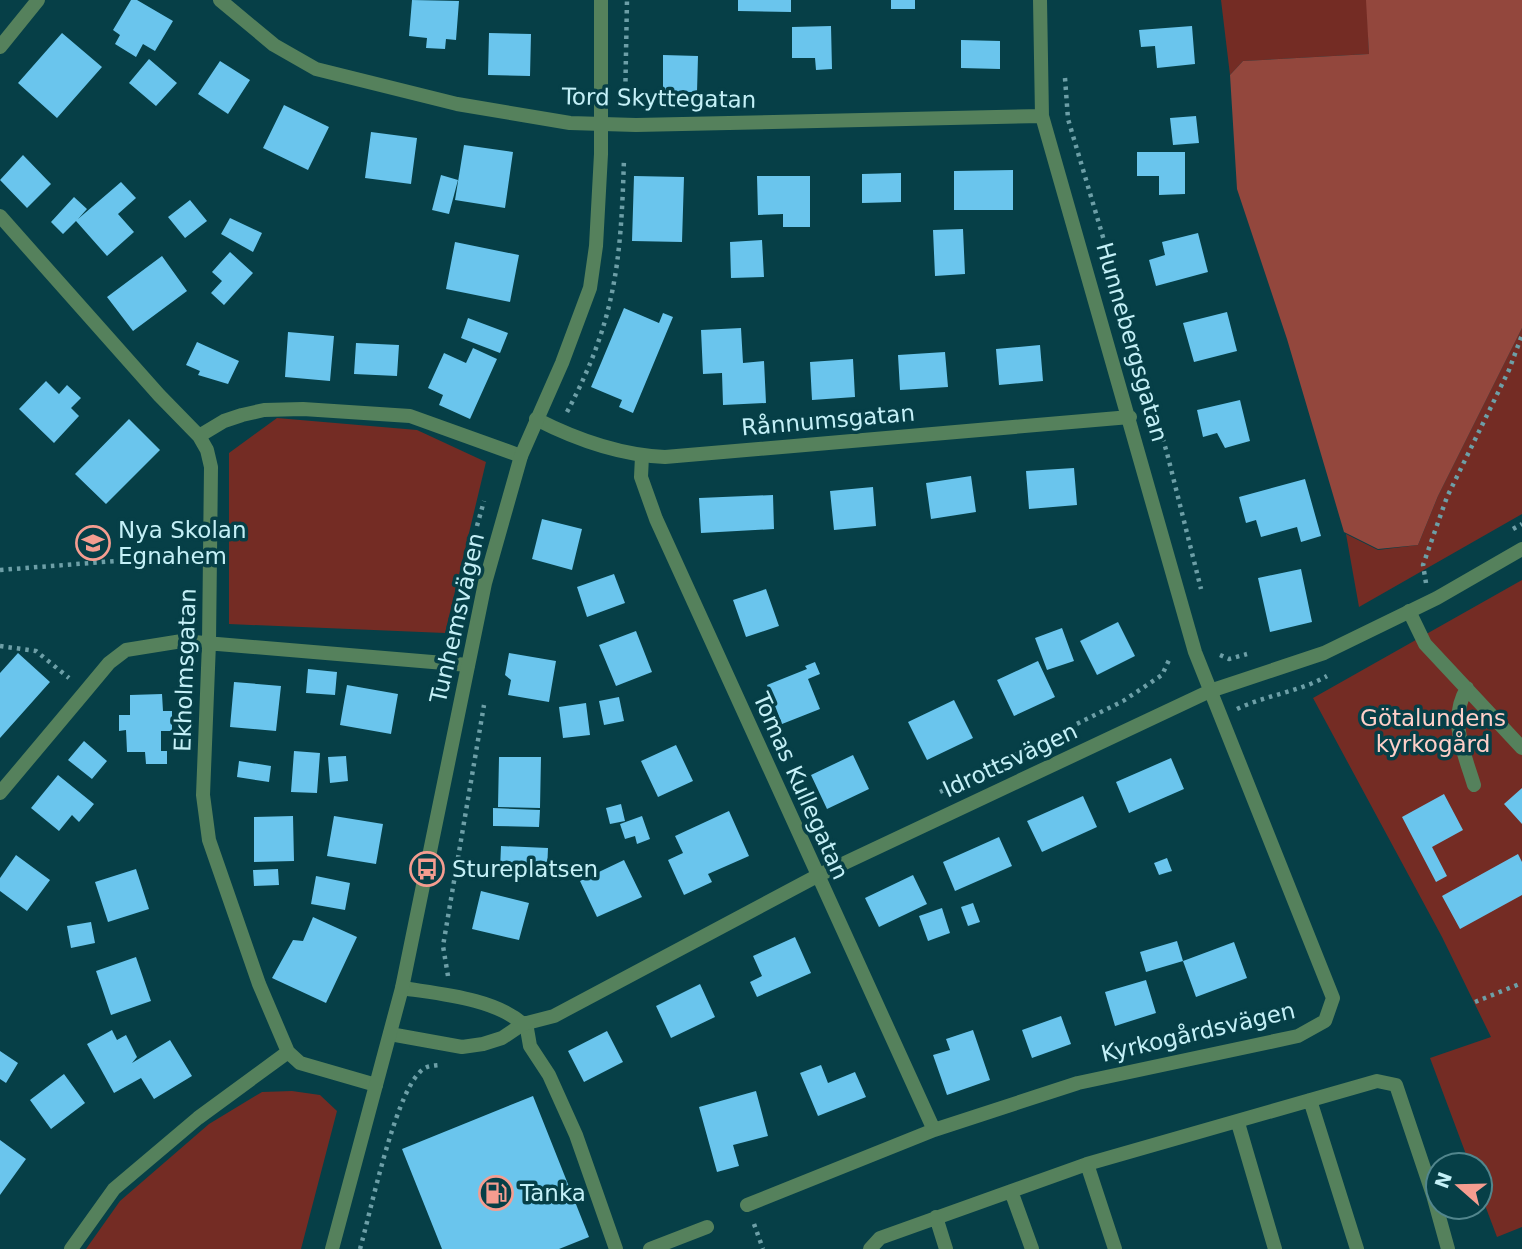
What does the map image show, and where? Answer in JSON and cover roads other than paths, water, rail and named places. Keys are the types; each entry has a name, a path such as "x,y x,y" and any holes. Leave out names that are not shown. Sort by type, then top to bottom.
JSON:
{"street":[{"path":"0,47 38,0"},
{"name":"Tord Skyttegatan","path":"220,0 274,44 316,69 457,104 570,123 625,125 1042,116"},
{"name":"Tunhemsvägen","path":"332,1249 402,988 446,785 485,583 521,456 562,363 590,288 596,246 601,124 601,0"},
{"name":"Hunnebergsgatan","path":"1040,0 1042,116 1130,416 1195,652 1210,691"},
{"name":"Ekholmsgatan","path":"0,216 199,436 207,450 211,467 211,553 203,795 209,840 259,984 288,1052"},
{"path":"199,436 224,421 242,415 264,410 303,409 410,416 521,456"},
{"name":"Rånnumsgatan","path":"536,419 557,430 642,456 665,457 1130,416"},
{"name":"Tomas Kullegatan","path":"642,456 640,477 656,519 934,1130"},
{"name":"Idrottsvägen","path":"390,1034 462,1047 502,1038 524,1024 554,1016 817,876 1210,691 1324,653 1437,598 1522,549"},
{"path":"1409,611 1425,643 1522,748"},
{"path":"0,793 84,692 126,650 182,641 468,665"},
{"path":"1467,688 1458,703 1457,725 1474,785"},
{"name":"Kyrkogårdsvägen","path":"747,1205 934,1130 1078,1083 1298,1036 1325,1021 1333,998 1210,691"},
{"path":"402,988 478,1004 511,1014 524,1024 530,1046 549,1075 576,1135 616,1249"},
{"path":"71,1249 114,1189 198,1118 288,1052 300,1063 376,1085"},
{"path":"870,1249 880,1238 1087,1164 1238,1123 1377,1081 1395,1085 1433,1195 1448,1249"},
{"path":"1310,1100 1357,1249"},
{"path":"1238,1123 1275,1249"},
{"path":"1087,1164 1115,1249"},
{"path":"1011,1191 1031,1249"},
{"path":"936,1217 946,1249"},
{"path":"650,1249 707,1227"}],"place":[{"name":"Nya Skolan Egnahem","path":"93,543"},
{"name":"Stureplatsen","path":"427,869"},
{"name":"Tanka","path":"496,1193"}],"park label":[{"name":"Götalundens kyrkogård","path":"1433,731"}]}
